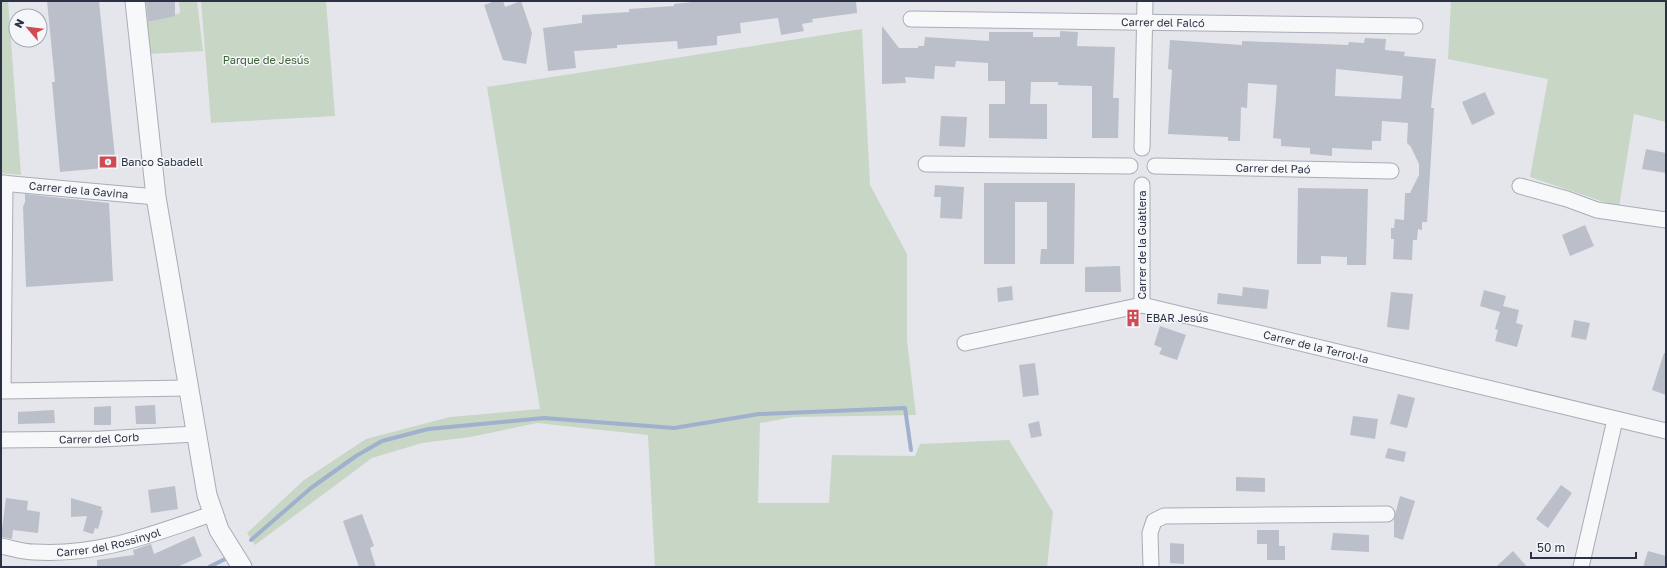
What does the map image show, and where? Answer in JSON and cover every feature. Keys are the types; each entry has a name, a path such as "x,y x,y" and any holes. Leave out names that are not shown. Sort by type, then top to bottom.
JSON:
{"street":[{"path":"135,1 156,197 196,434 212,514 218,530 242,567"},
{"path":"1142,148 1144,1"},
{"name":"Carrer del Falcó","path":"911,19 1415,26"},
{"path":"1142,148 1148,151 1153,157 1154,166 1149,181 1142,184 1133,177 1130,166 1132,156 1136,151 1142,148"},
{"path":"926,164 1130,166"},
{"name":"Carrer del Paó","path":"1154,166 1391,171"},
{"path":"3,183 2,393 188,388"},
{"name":"Carrer de la Gavina","path":"3,183 156,197"},
{"name":"Carrer de la Guàtlera","path":"1142,184 1142,305"},
{"path":"1520,186 1568,199 1597,210 1666,220"},
{"name":"Carrer de la Terrol·la","path":"966,343 1142,305 1666,431"},
{"path":"1581,567 1616,420"},
{"name":"Carrer del Corb","path":"1,440 101,439 196,434"},
{"name":"Carrer del Rossinyol","path":"1,546 33,552 76,552 130,542 212,514"},
{"path":"1151,567 1150,533 1154,521 1164,516 1387,514"}],"green space":[{"path":"1,1 8,1 8,48 12,48 21,175 1,173"},
{"path":"179,1 197,1 203,51 149,54 146,23 180,13"},
{"name":"Parque de Jesús","path":"201,1 326,1 335,116 211,123"},
{"path":"1451,1 1666,1 1666,122 1634,114 1619,207 1530,177 1548,79 1448,59"},
{"path":"862,29 870,185 907,254 907,341 916,415 794,417 760,423 758,503 829,503 832,455 915,456 920,444 1009,440 1053,512 1047,567 655,567 648,435 537,423 470,437 422,443 372,458 255,545 247,533 304,480 366,439 450,417 540,409 487,87"}],"building":[{"path":"47,1 99,1 116,167 60,172 52,82 55,82"},
{"path":"146,1 175,1 175,16 148,22"},
{"path":"495,1 503,1 505,7 521,1 532,33 526,64 503,60 484,5"},
{"path":"701,1 856,1 857,13 812,19 813,22 802,24 804,31 781,35 778,18 740,23 741,33 717,36 717,45 678,49 677,41 617,45 617,48 574,51 576,68 548,71 543,28 582,23 582,15 629,12 629,9 674,6 674,4"},
{"path":"882,26 899,48 918,48 918,46 924,46 925,37 989,41 989,32 1033,32 1033,37 1060,37 1060,31 1078,32 1077,46 1115,47 1113,98 1119,98 1118,138 1092,138 1092,86 1058,85 1058,82 1031,82 1030,104 1047,104 1047,139 989,138 989,104 1005,104 1005,81 988,81 988,63 956,61 955,67 935,66 934,79 905,77 906,83 882,84"},
{"path":"1365,38 1386,39 1385,50 1405,52 1404,56 1436,59 1431,108 1434,108 1427,222 1422,222 1422,230 1418,229 1417,240 1413,240 1412,260 1393,259 1394,239 1391,239 1391,228 1394,228 1395,219 1404,220 1405,193 1410,193 1419,175 1419,164 1411,147 1407,143 1408,123 1382,121 1381,141 1372,141 1372,150 1332,148 1332,156 1310,154 1310,148 1281,146 1281,139 1273,138 1277,85 1248,83 1247,108 1241,107 1240,141 1228,141 1228,137 1168,134 1172,70 1168,69 1170,40 1242,45 1242,41 1348,45 1349,42 1364,43","holes":["1336,69 1403,76 1401,99 1335,96"]},
{"path":"1485,92 1495,114 1472,125 1462,102"},
{"path":"941,116 967,117 965,147 939,146"},
{"path":"1646,149 1666,153 1666,173 1642,169"},
{"path":"984,183 1075,183 1074,264 1040,264 1041,249 1047,249 1047,202 1015,202 1015,264 984,264"},
{"path":"935,185 964,187 962,219 940,218 941,197 934,197"},
{"path":"1298,188 1368,189 1366,265 1347,265 1347,257 1321,256 1321,264 1297,264"},
{"path":"25,194 109,203 113,281 26,287 23,207 25,202"},
{"path":"1585,225 1594,246 1570,256 1562,235"},
{"path":"1120,266 1121,292 1085,292 1085,267"},
{"path":"1012,286 1013,300 998,302 997,288"},
{"path":"1243,287 1269,290 1267,309 1217,304 1218,293 1242,296"},
{"path":"1484,290 1506,296 1503,306 1519,310 1516,323 1523,325 1517,347 1495,341 1498,330 1495,329 1500,312 1480,306"},
{"path":"1391,292 1413,294 1409,330 1387,327"},
{"path":"1574,320 1590,323 1586,340 1571,337"},
{"path":"1160,326 1186,335 1177,360 1159,354 1162,348 1154,345"},
{"path":"1664,353 1666,353 1666,395 1652,390"},
{"path":"1035,363 1039,395 1023,397 1019,365"},
{"path":"1398,394 1415,398 1407,428 1390,424"},
{"path":"155,405 156,424 136,424 135,406"},
{"path":"111,406 111,425 94,425 94,407"},
{"path":"54,410 55,423 18,424 18,412"},
{"path":"1353,416 1378,419 1375,439 1350,435"},
{"path":"1039,421 1042,436 1031,438 1028,424"},
{"path":"1388,448 1406,452 1404,462 1385,458"},
{"path":"1236,477 1265,478 1265,492 1236,491"},
{"path":"1561,485 1572,493 1548,528 1536,519"},
{"path":"175,486 178,509 151,513 148,490"},
{"path":"1400,496 1415,501 1403,540 1394,537 1394,519"},
{"path":"6,498 28,501 27,510 40,512 38,533 13,530 12,539 1,537"},
{"path":"71,498 102,507 101,510 103,511 98,529 95,528 93,534 83,531 87,516 71,517"},
{"path":"362,514 374,546 370,548 376,567 359,567 343,521"},
{"path":"1257,530 1279,530 1279,546 1285,546 1285,560 1267,560 1267,544 1257,544"},
{"path":"1333,533 1369,535 1369,552 1331,550"},
{"path":"194,536 202,556 177,567 97,567 97,560 134,555 133,550 151,544 154,554"},
{"path":"1170,543 1184,544 1184,564 1170,563"},
{"path":"1513,551 1527,567 1496,567"},
{"path":"1648,551 1666,556 1666,567 1643,567"}],"waterway":[{"path":"251,540 311,488 356,456 382,441 428,429 544,418 674,428 759,414 905,408 911,450"},
{"path":"209,567 225,559"}],"place":[{"name":"Banco Sabadell","path":"108,162"},
{"name":"EBAR Jesús","path":"1133,318"}]}
